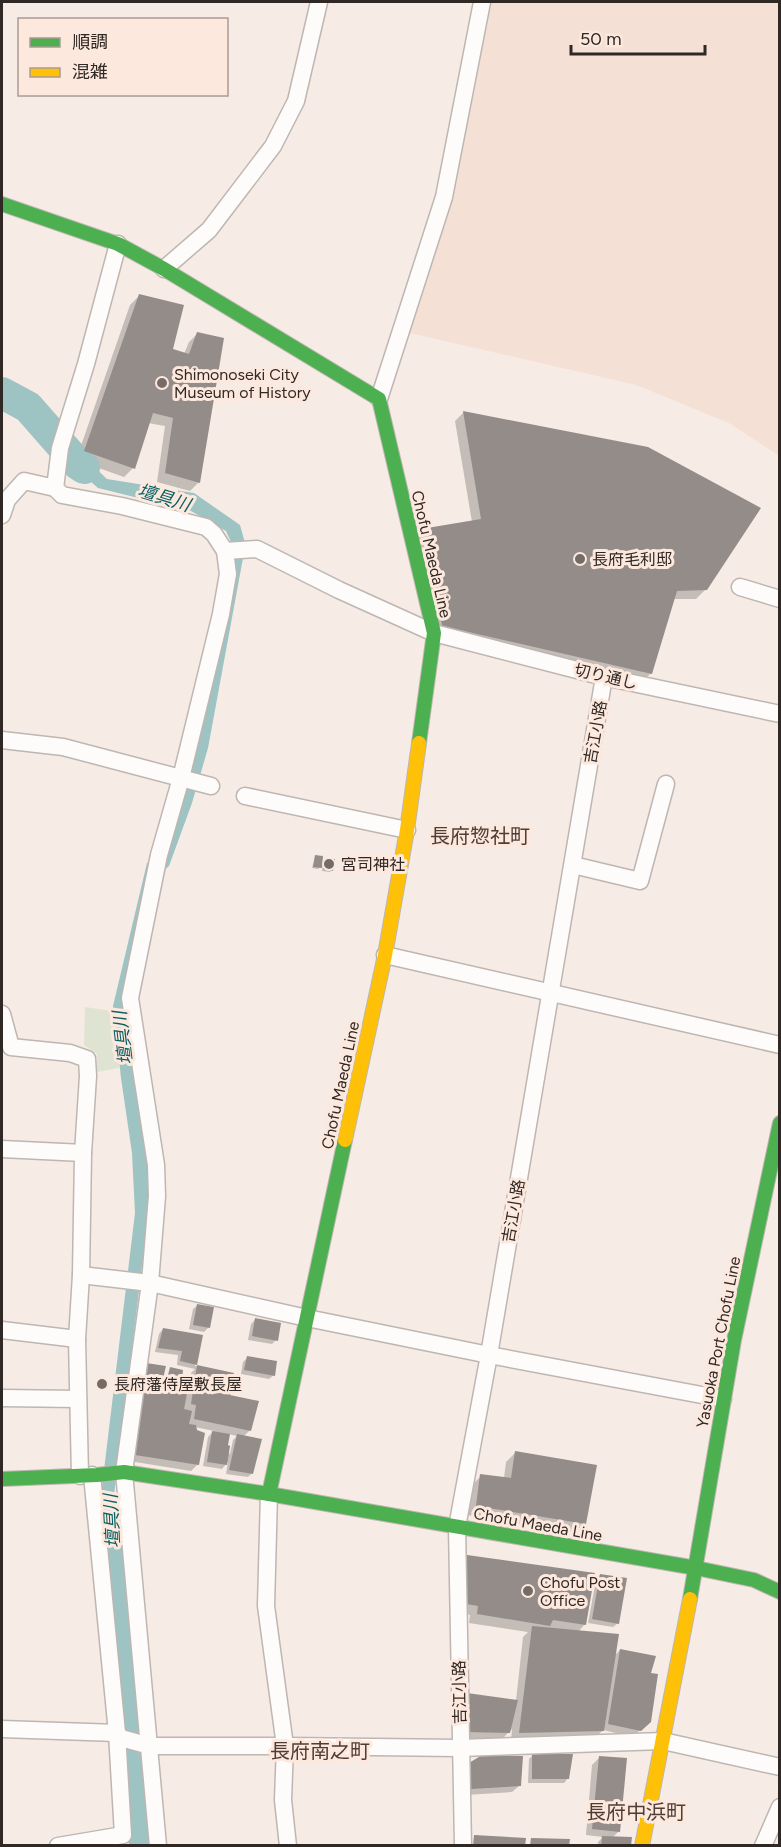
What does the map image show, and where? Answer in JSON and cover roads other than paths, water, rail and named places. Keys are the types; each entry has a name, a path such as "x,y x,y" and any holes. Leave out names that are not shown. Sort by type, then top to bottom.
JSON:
{"main road":[{"path":"2,204 117,244 164,269 379,399"},
{"name":"Chofu Maeda Line","path":"379,399 434,633 407,830 385,955 269,1494 754,1580 780,1592"},
{"name":"Yasuoka Port Chofu Line","path":"696,1569 723,1399 779,1128"},
{"path":"2,1479 121,1473 269,1494"},
{"path":"642,1845 696,1569"}],"street":[{"path":"164,269 209,230 273,146 296,101 319,2"},
{"path":"379,399 444,197 482,2"},
{"path":"55,488 60,447 86,364 117,244"},
{"path":"2,515 7,500 24,481 55,488 62,495 122,506 206,527 214,534 225,551 228,574 195,781 159,855 130,998 156,1165 157,1196 121,1473 158,1845"},
{"name":"切り通し","path":"225,551 257,549 339,590 434,633 604,677 780,714"},
{"path":"740,586 780,599"},
{"name":"吉江小路","path":"463,1845 457,1527 489,1355 604,677"},
{"path":"2,740 63,747 195,781"},
{"path":"573,865 640,881 666,784"},
{"path":"245,796 407,830"},
{"path":"385,955 780,1045"},
{"path":"2,1014 11,1047 70,1053 87,1059 77,1339 78,1399 91,1475 119,1735 123,1835 58,1845"},
{"path":"2,1149 83,1153"},
{"path":"81,1275 146,1283 489,1355 723,1399"},
{"path":"2,1330 77,1339"},
{"path":"2,1398 78,1399"},
{"path":"269,1494 266,1606 285,1746 283,1800 288,1845"},
{"path":"2,1729 119,1735 147,1746 460,1748 663,1741 780,1767"},
{"path":"763,1845 780,1807"}],"water":[{"name":"壇具川","path":"67,441 107,479 194,493 240,525 245,543 208,748 192,803 169,866 160,874 127,980 150,1167 150,1201 114,1495 128,1587 150,1845 129,1845 101,1495 135,1213 132,1153 113,1006 147,863 163,856 177,820 198,746 207,709 234,558 226,531 191,511 98,488 64,453"}],"waterway":[{"name":"壇具川","path":"2,393 28,407 84,468"}],"place":[{"name":"Shimonoseki City Museum of History","path":"162,383"},
{"name":"長府毛利邸","path":"580,559"},
{"name":"宮司神社","path":"329,864"},
{"name":"長府藩侍屋敷長屋","path":"102,1384"},
{"name":"Chofu Post Office","path":"528,1591"}],"district":[{"name":"長府惣社町","path":"480,836"},
{"name":"長府南之町","path":"320,1751"},
{"name":"長府中浜町","path":"636,1812"}]}
